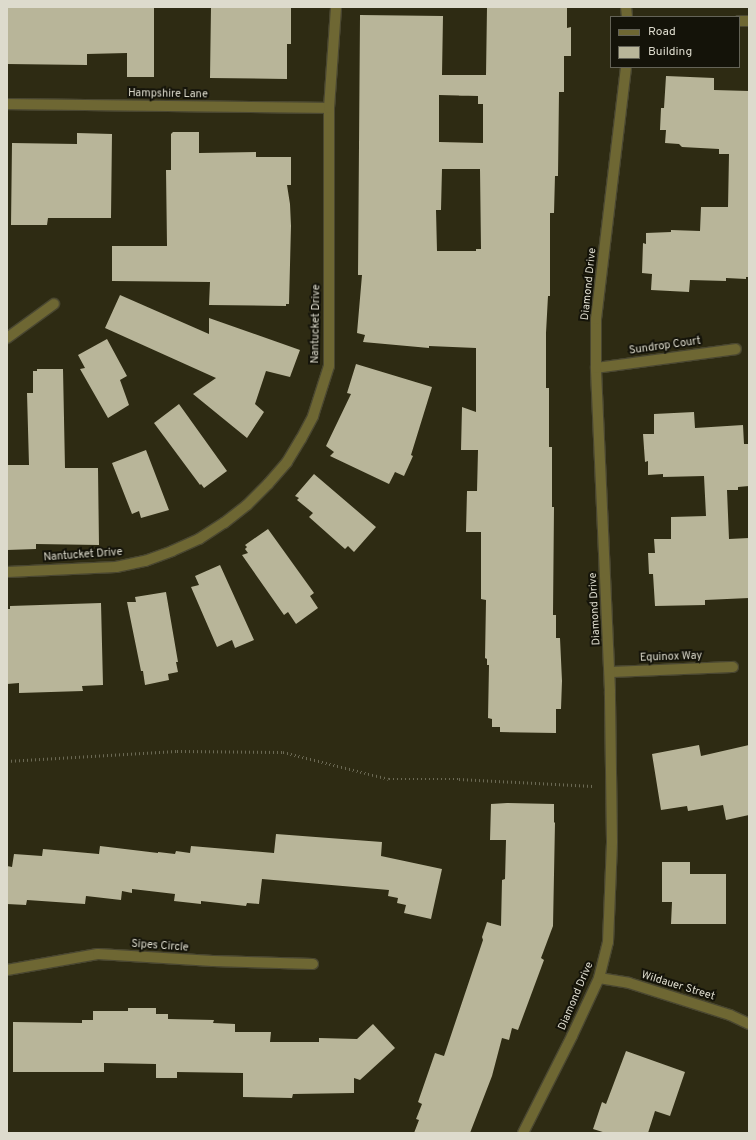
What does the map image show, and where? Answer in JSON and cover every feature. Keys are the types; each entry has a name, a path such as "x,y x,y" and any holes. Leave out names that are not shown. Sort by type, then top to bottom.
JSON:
{"street":[{"name":"Nantucket Drive","path":"7,572 116,567 145,561 172,551 199,539 224,523 247,505 287,462 313,416 329,366 329,108 336,7"},
{"name":"Diamond Drive","path":"523,1133 572,1036 599,978 608,942 612,842 610,672 596,368 596,319 626,68"},
{"name":"Hampshire Lane","path":"7,104 329,108"},
{"path":"7,338 54,304"},
{"name":"Sundrop Court","path":"596,368 736,348"},
{"name":"Equinox Way","path":"610,672 733,667"},
{"name":"Sipes Circle","path":"7,970 98,954 213,961 313,964"},
{"name":"Wildauer Street","path":"599,978 629,983 730,1015 749,1024"}],"path":[{"path":"7,761 177,751 283,752 389,779 466,779 588,785 612,788"}],"building":[{"path":"7,7 154,7 154,77 127,77 127,53 87,54 87,65 7,64"},
{"path":"211,7 291,7 291,44 287,44 287,79 210,78"},
{"path":"487,7 567,7 567,28 571,27 571,56 564,56 564,92 559,92 558,176 555,176 554,213 550,213 550,296 548,296 546,333 546,388 549,388 549,447 552,447 552,507 554,507 553,615 556,615 556,638 560,638 562,681 561,709 556,709 556,733 500,732 500,727 492,727 492,719 488,718 489,665 487,665 487,659 485,658 486,600 481,599 481,532 466,532 467,491 477,491 478,450 461,450 462,407 476,412 476,348 429,346 429,348 363,342 365,335 357,333 362,275 358,275 360,15 443,16 442,75 486,75","holes":["439,95 478,96 478,104 483,104 483,143 439,142","442,169 480,169 481,249 476,249 476,251 437,251 436,210 441,210"]},
{"path":"666,76 714,78 714,90 749,91 749,277 746,277 746,279 726,278 726,281 690,280 689,292 651,290 652,274 642,273 643,243 646,244 646,233 671,232 671,230 700,231 701,207 728,207 729,154 719,154 719,149 682,147 679,144 665,143 666,130 660,130 661,108 664,108"},
{"path":"173,132 199,132 199,153 256,152 256,157 291,157 291,185 287,185 291,226 289,304 286,304 286,306 209,305 210,282 112,281 112,246 167,246 166,170 171,170 171,134"},
{"path":"77,133 112,134 111,218 48,218 47,225 11,225 12,143 77,144"},
{"path":"120,295 209,334 209,318 300,350 290,377 266,371 255,404 264,412 247,438 193,394 216,378 105,328"},
{"path":"107,339 127,376 120,380 129,405 108,418 80,369 85,368 78,355"},
{"path":"356,364 432,387 411,455 413,456 404,476 395,472 389,484 330,456 334,452 326,446 351,394 347,393"},
{"path":"37,369 63,369 65,468 98,468 99,545 36,544 36,549 7,550 7,465 29,465 27,393 33,393 33,371 37,371"},
{"path":"179,404 227,471 204,488 201,484 200,485 154,423"},
{"path":"694,412 695,428 743,425 744,444 749,444 749,486 738,487 738,490 727,490 729,539 749,538 749,598 705,600 705,605 655,606 653,574 649,574 648,553 655,553 654,539 671,539 671,517 706,516 704,476 663,477 663,474 648,475 648,461 645,462 643,434 654,434 654,414"},
{"path":"146,450 169,510 141,518 139,511 132,514 112,463"},
{"path":"314,474 376,527 354,552 348,546 345,549 309,517 313,513 297,500 299,498 295,496"},
{"path":"268,529 314,593 310,596 318,608 296,624 288,612 284,615 242,555 248,553 245,549 247,547 245,545"},
{"path":"220,565 254,640 235,648 232,640 217,647 191,587 199,585 195,576"},
{"path":"166,592 178,662 176,662 178,672 168,674 169,680 145,685 127,602 136,602 135,597"},
{"path":"101,603 103,685 82,686 83,691 19,693 19,683 7,684 7,609 10,609 10,606"},
{"path":"699,745 701,756 749,745 749,815 726,820 723,805 688,811 687,806 661,810 652,754"},
{"path":"491,804 554,804 553,926 541,958 544,960 518,1030 512,1028 509,1040 502,1038 492,1076 470,1133 414,1133 419,1120 416,1119 422,1104 418,1102 435,1053 444,1056 483,940 482,937 487,922 501,926 502,880 505,879 506,840 490,840"},
{"path":"276,834 382,842 381,856 442,869 431,919 404,913 406,905 397,903 398,898 388,896 389,890 262,879 259,904 247,903 246,906 201,901 201,904 174,901 175,894 132,889 132,893 122,891 121,900 86,896 85,904 27,900 26,905 7,904 7,866 12,867 14,854 42,856 43,849 99,854 100,846 175,854 176,851 190,853 191,846 274,853"},
{"path":"662,862 690,862 690,874 726,874 726,924 671,924 672,902 662,902"},
{"path":"128,1008 156,1008 156,1014 168,1014 168,1019 214,1020 213,1023 235,1024 235,1032 271,1032 270,1042 319,1042 319,1038 357,1039 373,1024 395,1048 360,1080 354,1078 354,1093 293,1094 292,1098 243,1097 243,1073 177,1072 177,1078 156,1078 156,1064 104,1063 104,1072 13,1072 13,1022 82,1023 82,1020 93,1020 93,1011 128,1011"},
{"path":"626,1051 685,1072 670,1116 655,1111 648,1133 606,1133 593,1129 602,1102 606,1104"}]}
